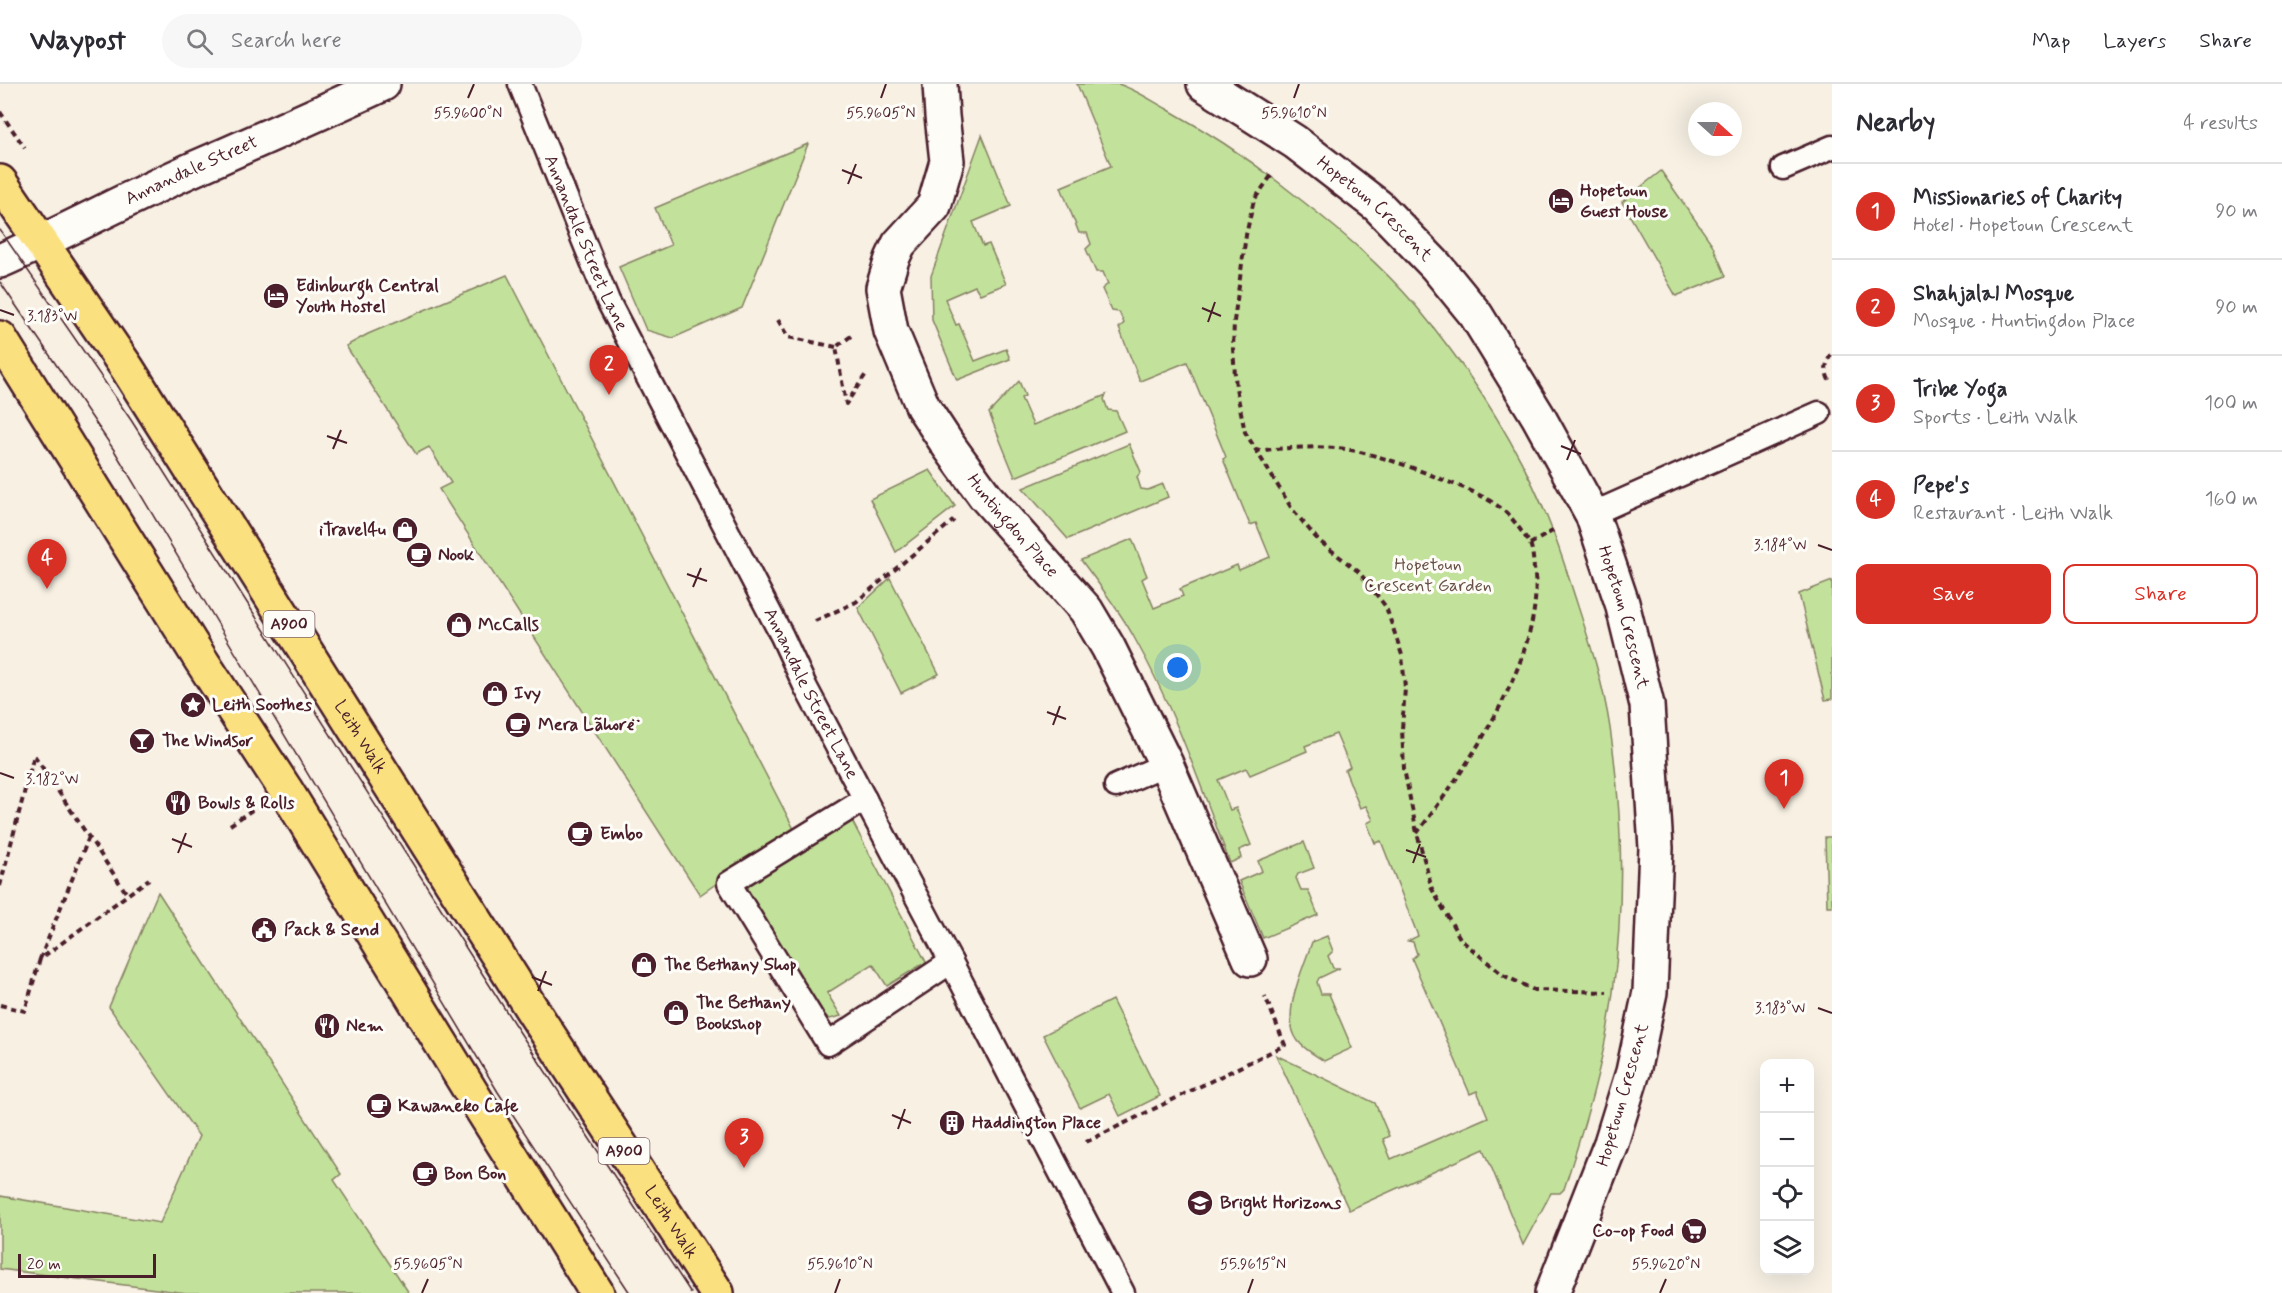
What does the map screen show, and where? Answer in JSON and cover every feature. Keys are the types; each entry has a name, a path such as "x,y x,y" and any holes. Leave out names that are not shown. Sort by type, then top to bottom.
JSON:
{"main road":[{"name":"Leith Walk","path":"0,182 127,368 519,988 717,1293"},
{"path":"0,338 201,660 285,789 597,1293"}],"street":[{"name":"Annandale Street","path":"0,261 207,163 383,84"},
{"name":"Huntingdon Place","path":"940,84 947,162 934,206 899,244 892,259 883,288 891,331 923,407 985,496 1086,610 1108,647 1166,764 1250,959"},
{"name":"Hopetoun Crescent","path":"1204,84 1295,142 1377,206 1436,266 1476,315 1538,416 1592,514 1622,603 1647,705 1656,848 1650,993 1633,1072 1611,1143 1552,1293"}],"lane":[{"name":"Annandale Street Lane","path":"520,84 608,301 782,636 806,688 1123,1293"},
{"path":"1783,168 1832,147"},
{"path":"1592,514 1819,413"},
{"path":"1116,786 1166,764"},
{"path":"865,799 729,883 828,1044 951,962"}],"path":[{"path":"1295,142 1254,200 1246,235 1234,321 1233,349 1236,388 1245,432 1292,509 1318,540 1359,572 1386,607 1402,655 1406,688 1402,729 1404,769 1417,833 1432,889 1461,940 1503,975 1534,990 1650,993"},
{"path":"778,320 788,337 836,346"},
{"path":"1832,353 1827,361 1826,374 1832,388"},
{"path":"1256,451 1275,448 1349,449 1411,467 1464,489 1503,510 1530,544 1535,574 1536,606 1525,646 1510,683 1478,746 1453,786 1417,833"},
{"path":"782,636 856,602 985,496"},
{"path":"0,886 34,755 127,894"},
{"path":"0,1005 25,1011 40,958 89,836"},
{"path":"40,958 149,879"},
{"path":"1053,1158 1285,1045 1250,959"}],"green space":[{"name":"Hopetoun Crescent Garden","path":"1077,84 1124,86 1200,129 1281,184 1328,221 1374,262 1416,306 1476,386 1511,443 1541,502 1553,532 1595,661 1610,728 1620,827 1619,926 1617,959 1605,1042 1579,1140 1564,1189 1560,1193 1551,1193 1523,1245 1484,1149 1349,1210 1276,1055 1375,1103 1389,1136 1383,1139 1391,1159 1488,1117 1477,1091 1470,1094 1412,959 1417,954 1413,942 1408,941 1418,936 1381,841 1375,843 1367,823 1373,820 1366,806 1360,808 1345,770 1350,767 1336,734 1305,746 1307,751 1250,775 1246,768 1218,780 1230,810 1236,808 1251,845 1239,850 1241,858 1230,863 1163,693 1123,618 1081,560 1132,539 1147,576 1142,579 1154,608 1183,596 1180,589 1237,565 1239,570 1270,557 1256,523 1250,525 1223,459 1226,457 1187,362 1140,381 1119,328 1124,323 1119,312 1112,311 1102,289 1108,284 1103,272 1096,272 1086,249 1091,244 1087,233 1079,233 1061,187 1111,166"},
{"path":"982,135 1011,206 973,222 983,246 989,244 1006,284 980,294 975,286 945,299 975,361 1006,349 1010,359 957,380 932,320 931,276"},
{"path":"808,144 742,308 673,338 646,330 619,267 671,245 655,208"},
{"path":"1661,171 1712,244 1726,276 1676,296 1622,202"},
{"path":"507,275 794,829 700,895 439,489 451,483 429,447 416,454 346,346 368,334"},
{"path":"1019,381 1025,396 1021,398 1033,425 1106,395 1104,399 1108,410 1116,411 1125,431 1015,477 989,413"},
{"path":"1129,444 1141,472 1137,477 1141,489 1148,490 1163,484 1168,497 1068,539 1023,488"},
{"path":"930,470 955,506 896,552 870,499"},
{"path":"890,578 939,674 901,693 858,608"},
{"path":"1832,581 1832,699 1825,700 1799,594"},
{"path":"851,819 926,962 887,986 873,964 827,993 841,1016 830,1019 823,1014 750,900 748,891 751,882"},
{"path":"1825,837 1832,837 1832,906 1827,906"},
{"path":"1304,842 1314,868 1298,874 1296,878 1301,890 1308,890 1318,915 1263,938 1239,881 1262,871 1258,861"},
{"path":"158,892 341,1174 334,1180 409,1293 187,1293 0,1269 0,1196 160,1223 199,1136 109,1007"},
{"path":"1327,936 1333,951 1328,956 1333,968 1340,968 1319,978 1317,982 1321,994 1329,994 1352,1048 1324,1061 1298,1041 1291,1019 1295,992 1312,942"},
{"path":"1112,1000 1160,1096 1120,1116 1109,1094 1080,1108 1043,1035"}],"tram line":[{"path":"0,230 131,420 513,1022 691,1293"},
{"path":"0,282 114,450 498,1092 630,1293"}],"place":[{"name":"Hopetoun Guest House","path":"1561,201"},
{"name":"Edinburgh Central Youth Hostel","path":"276,296"},
{"name":"Shahjalal Mosque","path":"609,395"},
{"name":"iTravel4u","path":"405,530"},
{"name":"Nook","path":"419,555"},
{"name":"Pepe's","path":"47,589"},
{"name":"McCalls","path":"459,625"},
{"name":"Ivy","path":"495,694"},
{"name":"Leith Soothes","path":"193,705"},
{"name":"Mera Lãhorë","path":"518,725"},
{"name":"The Windsor","path":"142,741"},
{"name":"Bowls & Rolls","path":"178,803"},
{"name":"Missionaries of Charity","path":"1784,809"},
{"name":"Embo","path":"580,834"},
{"name":"Pack & Send","path":"264,930"},
{"name":"The Bethany Shop","path":"644,965"},
{"name":"The Bethany Bookshop","path":"676,1013"},
{"name":"Nem","path":"327,1026"},
{"name":"Kawaneko Cafe","path":"379,1106"},
{"name":"Haddington Place","path":"952,1123"},
{"name":"Tribe Yoga","path":"744,1168"},
{"name":"Bon Bon","path":"425,1174"},
{"name":"Bright Horizons","path":"1200,1203"},
{"name":"Co-op Food","path":"1694,1231"}]}
